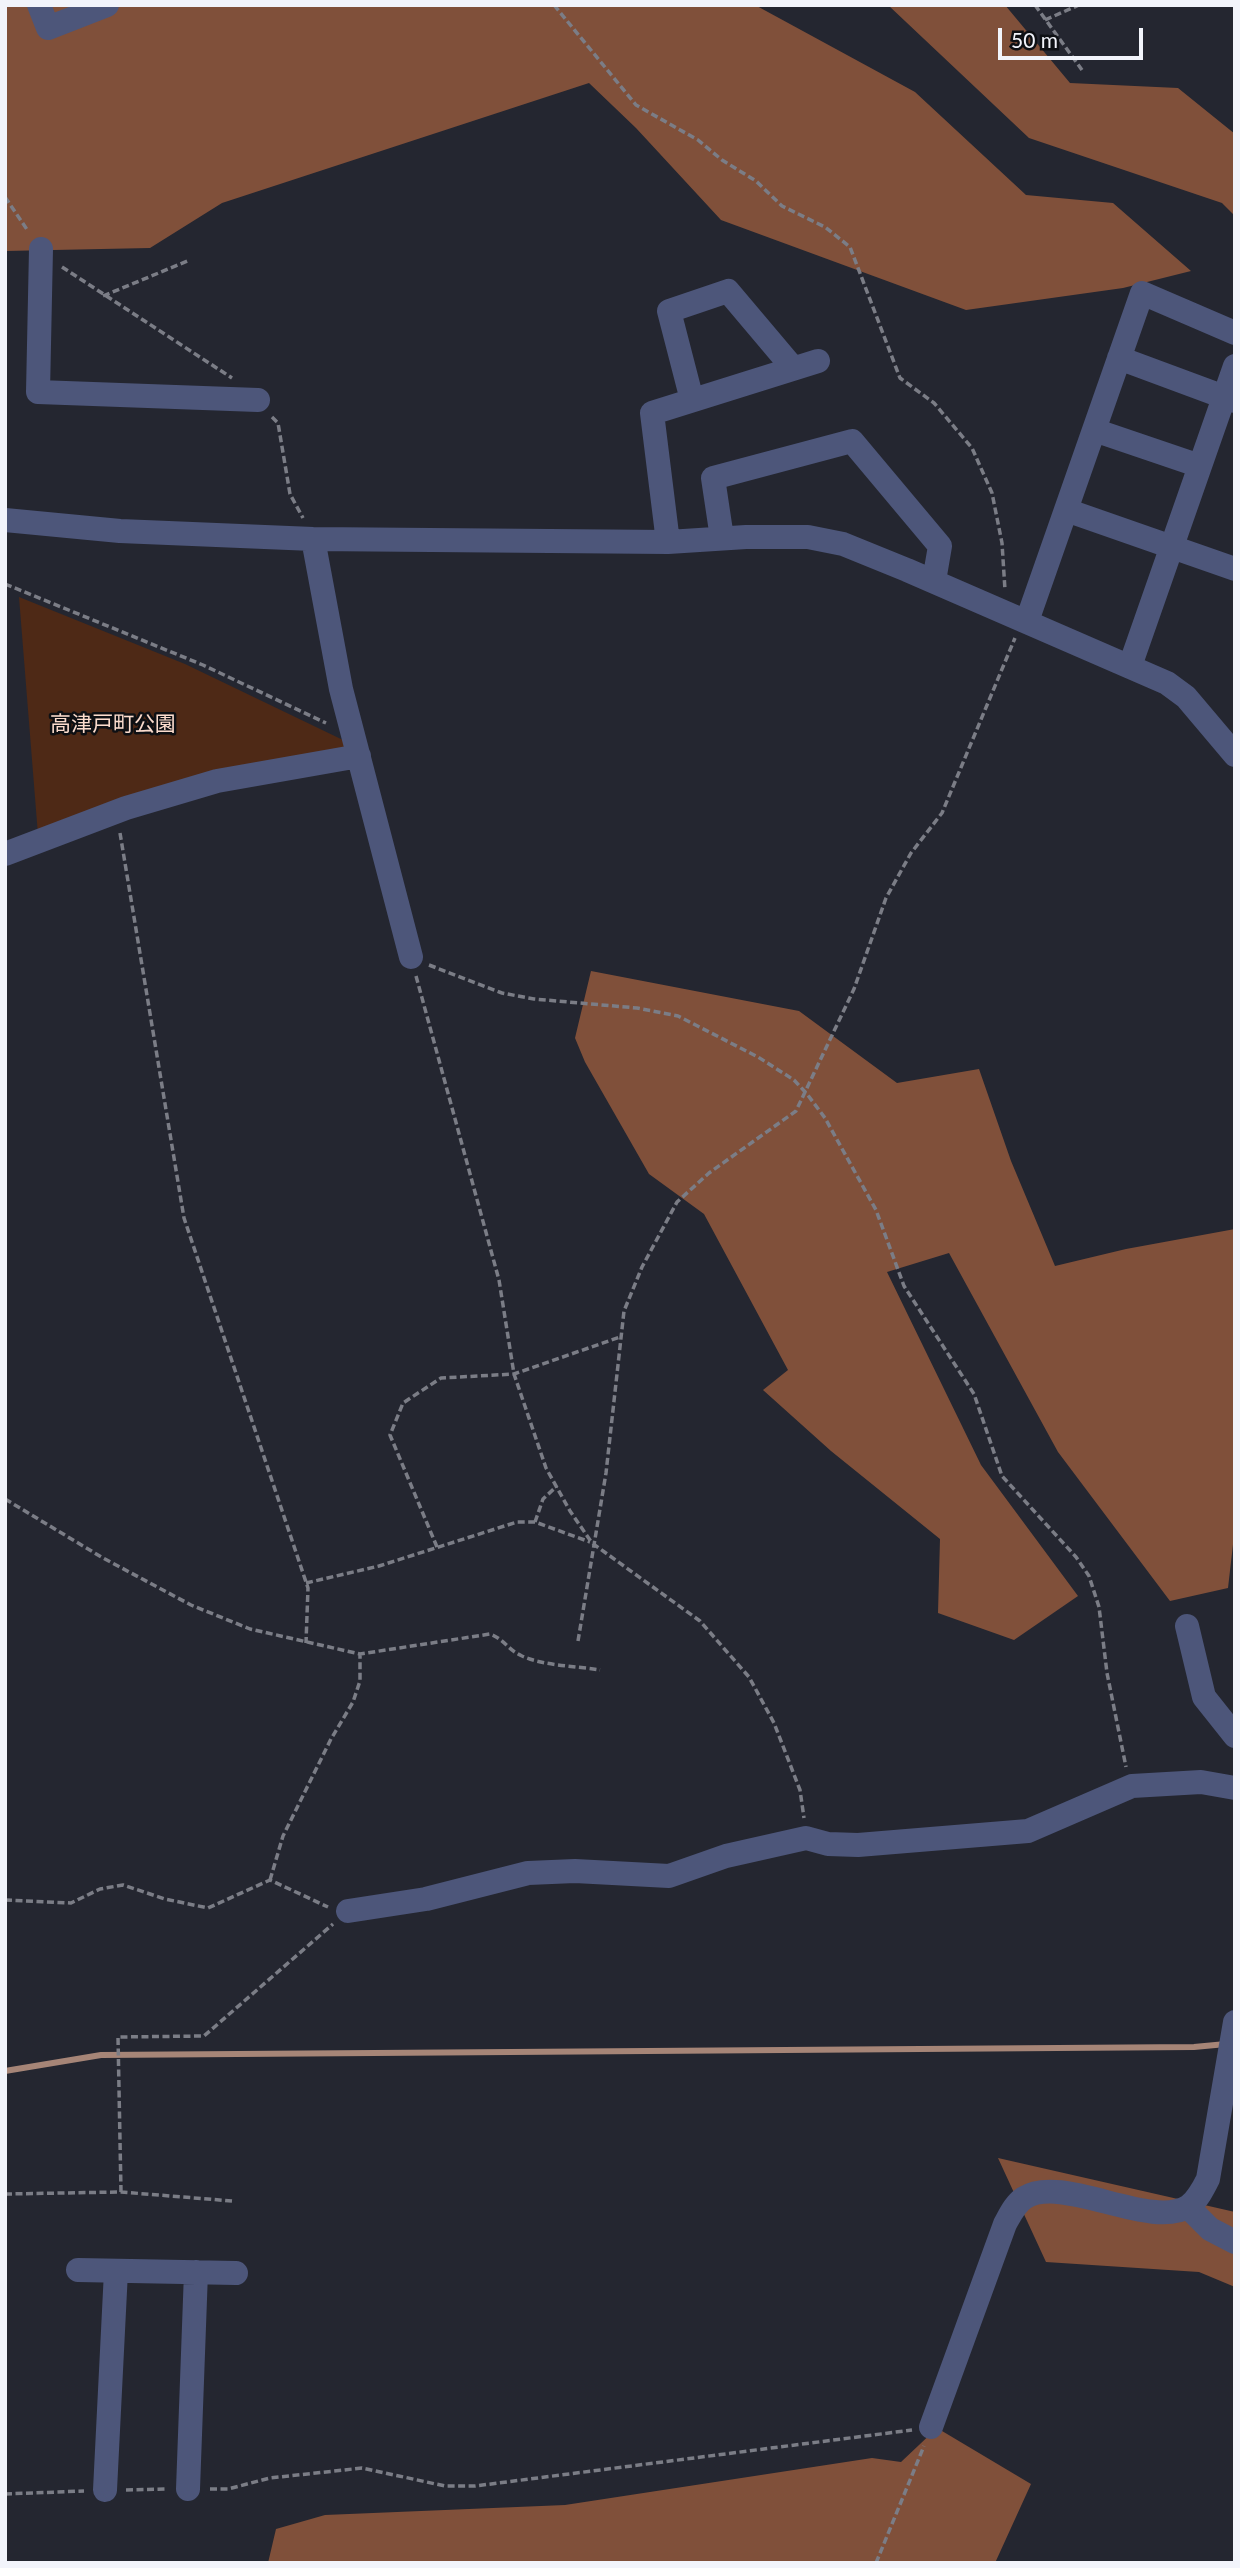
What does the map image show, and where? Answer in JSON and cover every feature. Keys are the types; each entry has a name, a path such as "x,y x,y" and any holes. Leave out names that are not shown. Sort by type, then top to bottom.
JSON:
{"street":[{"path":"38,5 48,28 107,5"},
{"path":"41,249 38,392 258,400"},
{"path":"692,400 669,311 728,291 793,368"},
{"path":"1017,617 1066,510 1142,293 1235,333"},
{"path":"1119,358 1229,399"},
{"path":"668,542 652,413 818,361"},
{"path":"1130,666 1200,466 1229,399 1235,366"},
{"path":"1094,430 1200,466"},
{"path":"722,538 713,478 852,441 940,546 934,582"},
{"path":"1066,510 1235,569"},
{"path":"5,520 120,531 313,539 668,542 807,537 831,542 934,582 1167,682 1186,697 1235,755"},
{"path":"313,539 356,746 411,957"},
{"path":"5,854 126,808 217,781 356,746"},
{"path":"1187,1626 1205,1697 1235,1736"},
{"path":"348,1911 426,1899 528,1873 575,1871 668,1876 726,1856 806,1838 828,1844 858,1845 1028,1831 1132,1786 1201,1782 1235,1788"},
{"path":"932,2427 1005,2224 1023,2198 1035,2193 1056,2192 1150,2211 1173,2211 1188,2207 1199,2196 1208,2179 1235,2022"},
{"path":"1188,2207 1210,2229 1235,2242"},
{"path":"78,2270 236,2273"},
{"path":"105,2490 116,2271"},
{"path":"188,2489 196,2272"}],"path":[{"path":"554,5 636,105 698,140 722,160 756,181 782,206 825,227 849,247 900,378 934,403 972,448 992,493 1018,633 972,736 959,779 943,813 911,853 886,898 854,989 807,1094 796,1111 709,1173 677,1202 642,1267 624,1311 606,1473 592,1543 578,1641"},
{"path":"1035,5 1082,70"},
{"path":"1045,20 1079,5"},
{"path":"5,197 41,249 103,296 249,390 278,423 290,494 313,539"},
{"path":"103,296 190,260"},
{"path":"5,584 203,665 356,746"},
{"path":"126,808 120,832 123,855 184,1218 306,1583 306,1643"},
{"path":"411,957 502,993 534,999 637,1008 678,1016 758,1057 793,1080 807,1094 825,1118 876,1210 904,1286 974,1394 1002,1476 1076,1557 1089,1576 1099,1607 1121,1751 1132,1786"},
{"path":"411,957 499,1280 514,1374 546,1468 592,1543"},
{"path":"437,1547 390,1435 403,1403 441,1378 514,1374 620,1336"},
{"path":"535,1522 543,1499 557,1486"},
{"path":"5,1499 103,1558 191,1605 250,1629 360,1654 490,1634 504,1639 510,1650 525,1657 600,1670"},
{"path":"306,1583 379,1566 503,1525 535,1522 592,1543 700,1621 749,1677 774,1723 800,1790 806,1838"},
{"path":"5,1900 71,1903 100,1889 123,1885 165,1899 208,1908 270,1880 283,1836 331,1739 353,1702 360,1681 360,1654"},
{"path":"270,1880 330,1908 348,1911"},
{"path":"121,2192 118,2037 204,2036 348,1911"},
{"path":"5,2194 121,2192 232,2201"},
{"path":"228,2489 270,2478 362,2468 445,2486 475,2486 932,2427 876,2563"}],"green space":[{"name":"高津戸町公園","path":"19,597 185,664 343,740 346,757 38,835"}],"shaded area":[{"path":"5,5 755,5 915,92 1026,195 1113,203 1191,271 1123,288 966,310 721,220 636,128 589,83 222,203 150,248 5,251"},
{"path":"888,5 1005,5 1070,83 1178,88 1235,134 1235,216 1222,203 1029,138"},
{"path":"591,971 799,1011 897,1083 979,1069 1011,1161 1055,1266 1126,1249 1235,1229 1235,1527 1228,1588 1170,1601 1058,1452 949,1253 887,1272 981,1465 1078,1596 1014,1640 938,1613 940,1539 831,1451 763,1390 788,1370 704,1214 649,1174 585,1062 575,1038"},
{"path":"998,2158 1235,2212 1235,2287 1199,2272 1046,2262"},
{"path":"937,2428 1031,2484 995,2563 268,2563 276,2529 325,2515 565,2505 872,2458 901,2462"}],"waterway":[{"path":"5,2071 101,2055 1194,2047 1226,2044"}]}
